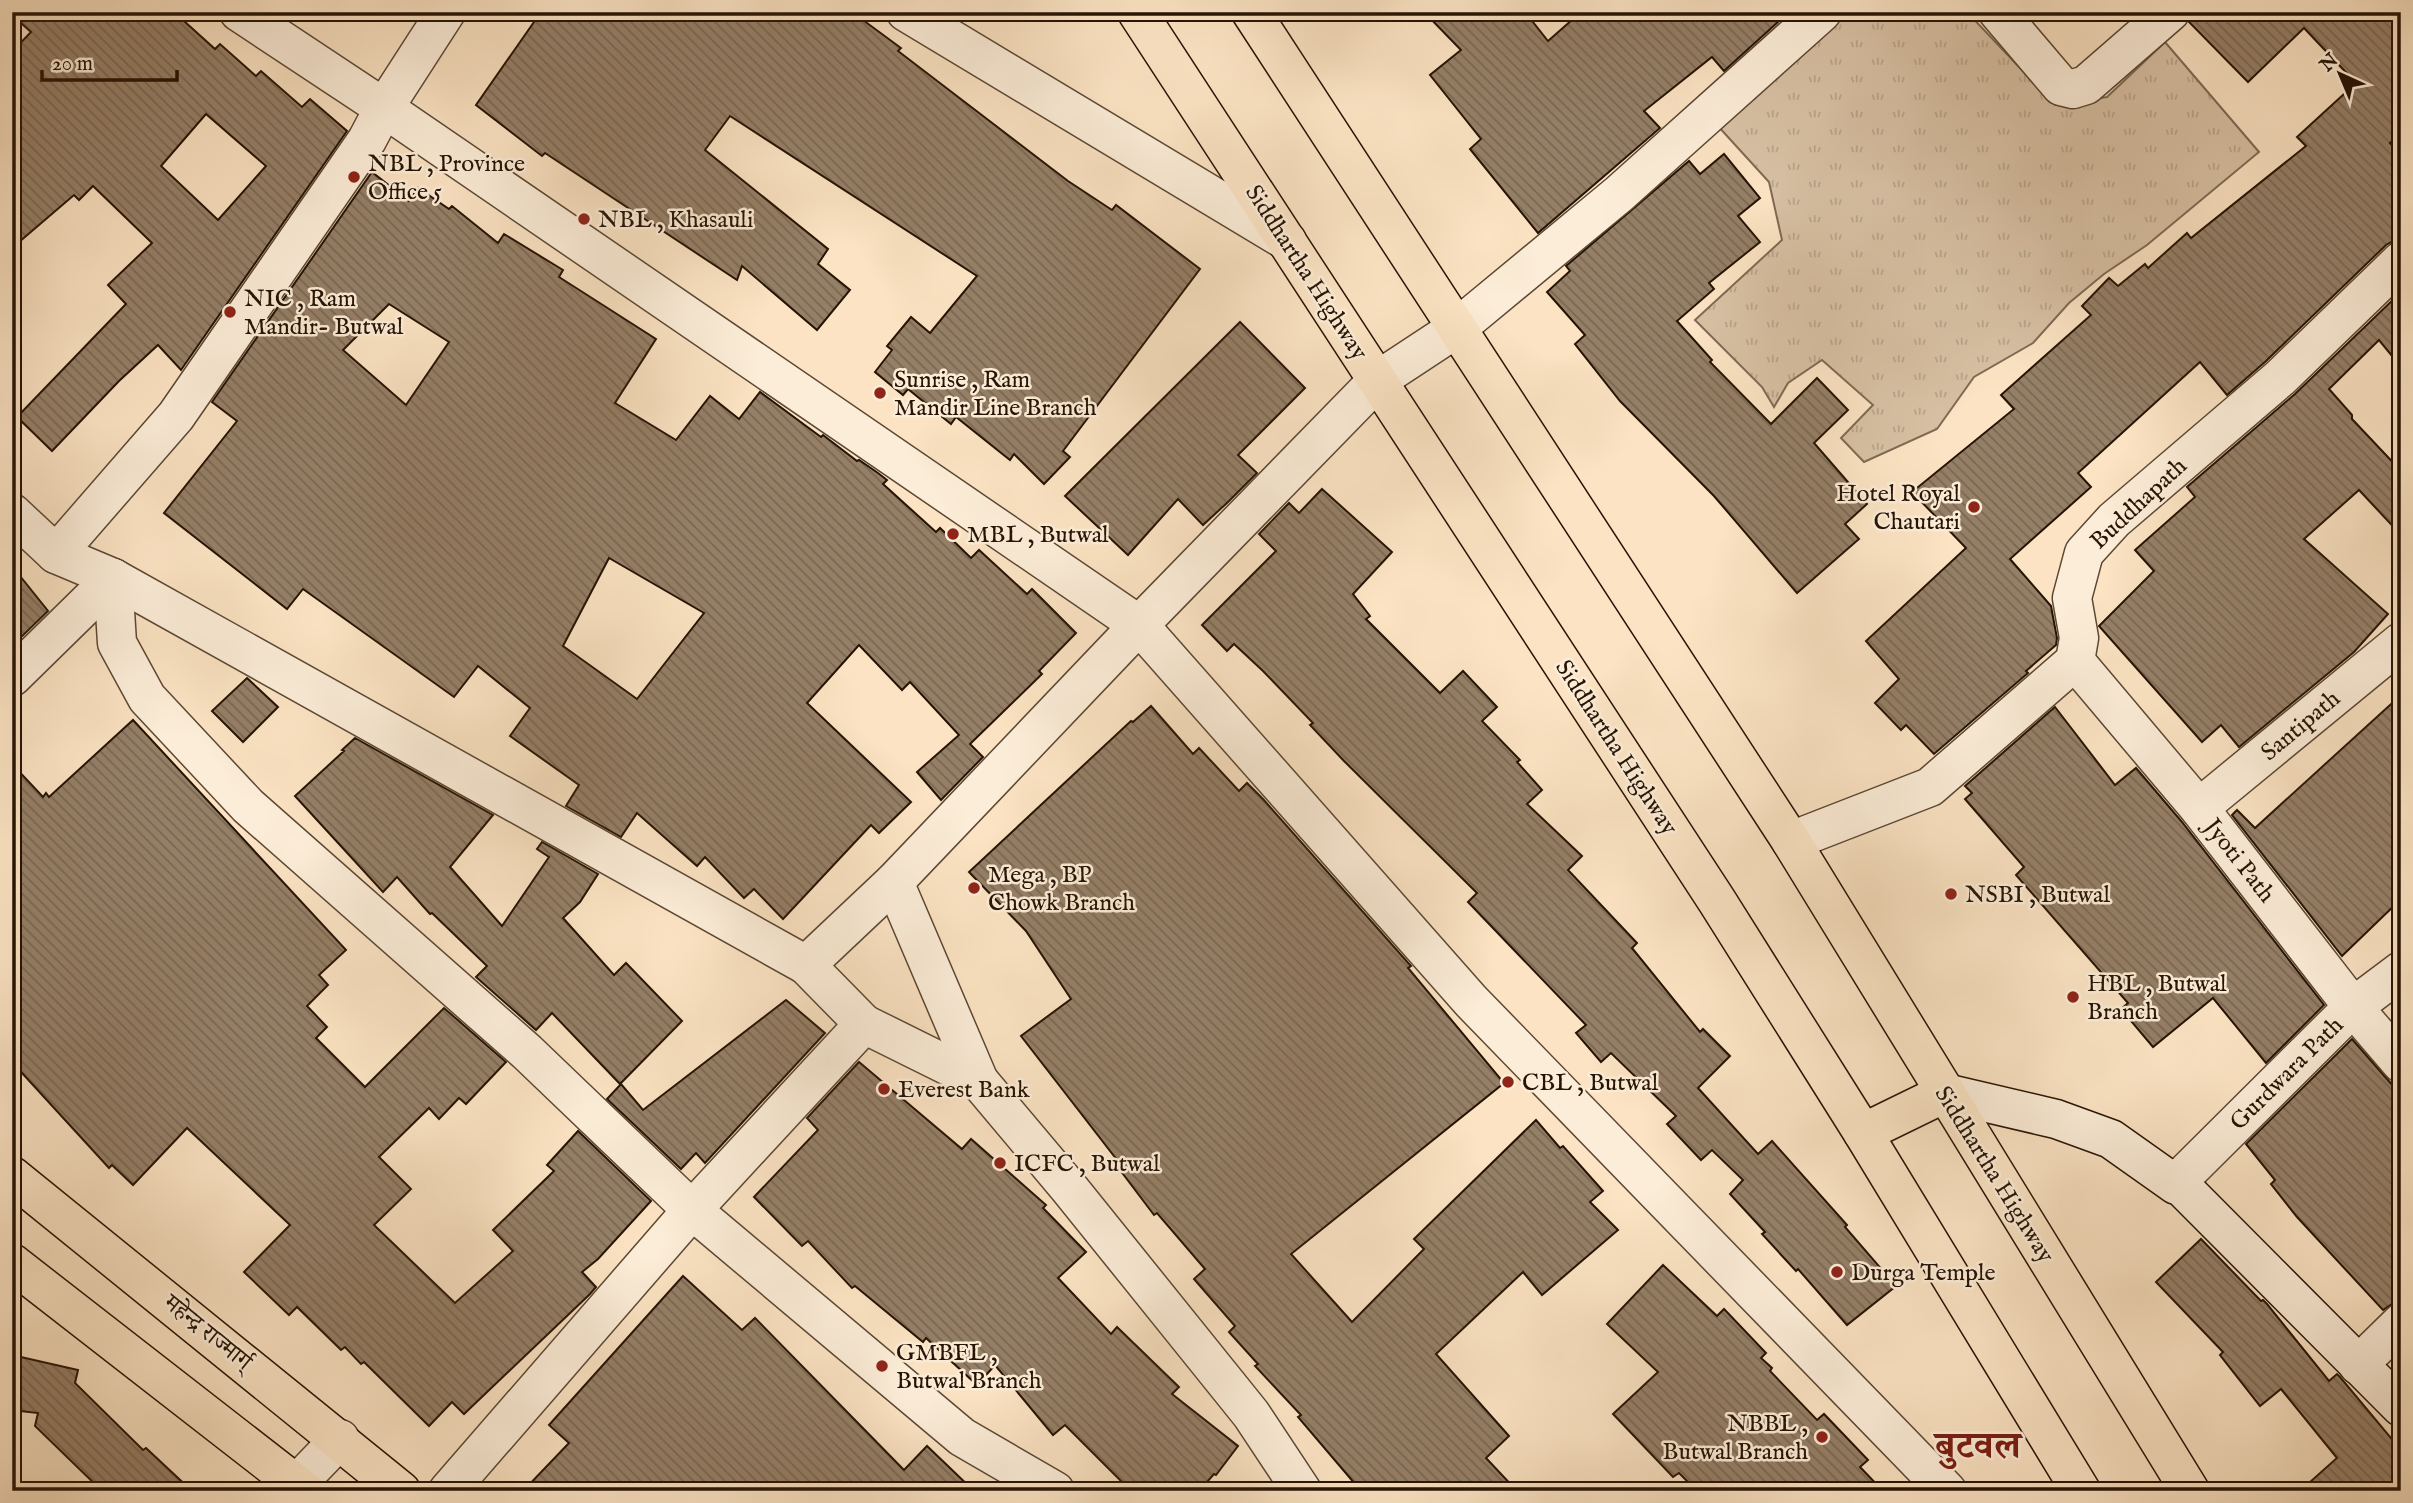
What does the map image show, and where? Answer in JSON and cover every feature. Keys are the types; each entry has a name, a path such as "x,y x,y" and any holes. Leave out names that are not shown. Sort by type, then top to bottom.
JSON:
{"highway":[{"name":"Siddhartha Highway","path":"1137,12 1717,901 1863,1133 2081,1491"},
{"name":"Siddhartha Highway","path":"1251,12 1791,841 2190,1491"},
{"path":"1863,1133 1945,1093"},
{"name":"महेन्द्र राज्मार्ग्","path":"12,1176 401,1491"},
{"path":"12,1263 297,1489"}],"street":[{"path":"239,12 384,108 1139,625 1471,1000 1947,1491"},
{"path":"56,554 176,416 368,140 384,108 446,12"},
{"path":"906,12 1287,241"},
{"path":"806,965 894,883 1139,625 1378,380 1457,328 1619,194 1822,12"},
{"path":"1998,12 2062,86 2073,89 2086,85 2170,12"},
{"name":"Buddhapath","path":"2076,661 2079,638 2072,598 2084,553 2114,520 2280,378 2401,261"},
{"path":"12,513 56,554 113,578 806,965 864,1024 979,1081"},
{"path":"12,677 113,578"},
{"path":"113,578 117,643 147,698 248,806 527,1052 692,1210 962,1437 1055,1491"},
{"name":"Santipath","path":"2199,808 2401,642"},
{"path":"1791,841 1930,787 2076,661"},
{"name":"Jyoti Path","path":"2076,661 2199,808 2353,1007 2401,1063"},
{"path":"894,883 979,1081 1251,1414 1302,1491"},
{"name":"Gurdwara Path","path":"2177,1182 2353,1007 2401,971"},
{"path":"448,1491 692,1210 864,1024"},
{"path":"1945,1093 2056,1119 2111,1139 2176,1185 2177,1182 2401,1407"},
{"path":"2358,1365 2401,1323"},
{"path":"297,1489 340,1439"}],"green space":[{"path":"1846,12 1967,12 2055,105 2107,97 2165,42 2259,152 2147,245 2104,274 2069,303 2033,343 1974,377 1937,429 1864,462 1841,438 1873,405 1822,360 1788,383 1774,407 1762,387 1695,320 1782,240 1769,182 1717,125"}],"building":[{"path":"12,12 174,12 215,49 220,44 256,76 261,71 302,107 310,99 347,131 181,370 158,345 119,381 52,451 17,417 126,304 108,285 152,243 93,186 79,200 74,195 12,248 12,52 31,32","holes":["206,114 266,166 218,220 161,166"]},
{"path":"541,12 852,12 901,48 898,51 1068,181 1112,210 1116,205 1200,269 1063,451 1070,457 1044,484 1014,454 1010,460 956,417 951,424 908,389 903,395 875,372 892,350 887,346 911,317 930,333 977,276 730,116 705,150 828,249 818,264 850,290 817,330 742,266 737,280 545,153 542,156 476,105"},
{"path":"1424,12 1525,12 1548,41 1581,12 1789,12 1724,71 1712,57 1644,111 1660,128 1538,233 1470,149 1481,139 1430,75 1461,50"},
{"path":"2191,12 2401,12 2401,132 2390,143 2401,155 2401,240 2386,245 2227,395 2200,362 2078,473 2091,487 2010,559 2051,606 2056,645 2026,671 2028,673 1934,754 1906,725 1901,730 1875,703 1899,679 1866,641 1966,548 1912,492 2014,409 2001,395 2091,315 2082,306 2109,278 2118,286 2145,264 2148,268 2187,233 2191,238 2306,146 2297,137 2356,83 2304,28 2248,82 2189,22"},
{"path":"1724,154 1760,198 1738,216 1760,242 1709,283 1714,289 1677,321 1712,360 1710,362 1771,424 1817,378 1848,410 1814,443 1867,504 1845,524 1859,539 1797,593 1714,496 1620,401 1575,344 1585,335 1547,292 1570,271 1566,266 1689,161 1700,174"},
{"path":"372,172 409,201 418,188 449,209 452,206 498,243 504,234 563,270 559,277 656,339 615,403 676,440 710,396 739,419 760,392 821,437 823,435 887,480 883,484 936,532 940,528 971,558 979,550 1027,594 1032,589 1076,633 1039,671 1042,674 970,744 983,757 941,800 917,772 959,735 910,682 902,690 859,645 807,703 911,802 879,833 871,825 783,919 754,889 744,898 705,857 697,866 637,813 621,837 566,806 579,785 510,736 530,708 478,666 454,697 303,589 287,609 164,513 237,421 212,402","holes":["389,304 449,342 406,405 343,350","609,558 704,613 637,699 563,646"]},
{"path":"2401,292 2401,367 2379,340 2329,389 2352,415 2352,419 2401,471 2401,535 2359,490 2304,539 2388,614 2354,652 2239,747 2221,725 2202,742 2099,626 2154,571 2135,550 2195,497 2187,487 2295,394"},
{"path":"1240,322 1305,388 1238,455 1257,473 1228,502 1203,525 1178,499 1128,555 1065,496"},
{"path":"1322,489 1392,552 1353,594 1370,616 1366,619 1440,693 1463,671 1497,707 1482,721 1520,760 1517,762 1542,790 1527,804 1582,856 1568,870 1637,943 1632,948 1700,1032 1703,1029 1730,1056 1698,1088 1758,1154 1772,1141 1847,1225 1845,1227 1896,1286 1847,1325 1798,1269 1796,1271 1762,1234 1765,1232 1730,1194 1743,1180 1712,1150 1701,1160 1667,1124 1676,1116 1611,1053 1601,1062 1576,1033 1586,1025 1468,902 1477,893 1344,761 1310,725 1313,723 1263,671 1234,644 1227,651 1202,625 1276,551 1259,534 1289,503 1299,513"},
{"path":"12,566 48,611 12,646"},
{"path":"247,678 278,707 243,742 212,711"},
{"path":"2401,695 2401,899 2342,956 2232,815 2237,810 2255,828"},
{"path":"1151,706 1193,754 1199,748 1239,791 1247,783 1263,799 1411,966 1408,968 1504,1083 1291,1254 1352,1322 1424,1249 1414,1239 1536,1120 1603,1191 1590,1202 1618,1230 1542,1295 1523,1272 1436,1354 1509,1436 1486,1458 1517,1491 1361,1491 1298,1417 1301,1415 1255,1366 1258,1364 1229,1332 1235,1326 1194,1279 1205,1269 1157,1213 1154,1215 1114,1162 1117,1160 1021,1036 1071,999 1026,931 969,872 1131,721"},
{"path":"2055,707 2115,785 2136,768 2182,822 2324,1005 2266,1063 2213,998 2153,1047 2121,1009 2128,1003 2016,875 2024,867 1965,799 1972,793 1965,786"},
{"path":"133,720 346,950 319,975 328,985 307,1006 327,1027 316,1038 365,1087 444,1008 506,1062 466,1104 459,1098 439,1119 429,1108 379,1157 411,1189 374,1225 455,1303 513,1251 493,1230 554,1171 547,1165 578,1131 651,1201 598,1259 582,1272 596,1287 590,1294 464,1414 452,1402 429,1426 364,1362 361,1364 345,1347 341,1350 297,1307 289,1315 244,1272 290,1225 187,1128 133,1185 112,1165 109,1168 12,1062 12,764 43,797 46,793 49,797"},
{"path":"355,738 493,815 450,867 502,926 549,857 537,849 542,842 598,874 580,902 563,918 614,975 626,963 682,1021 620,1084 552,1013 536,1030 476,977 487,966 430,914 397,877 383,892 295,796"},
{"path":"786,1000 825,1033 705,1163 696,1153 681,1169 607,1099 621,1084 643,1110"},
{"path":"2352,1039 2401,1095 2401,1302 2395,1302 2383,1310 2297,1217 2271,1184 2275,1180 2246,1144"},
{"path":"859,1062 962,1149 971,1139 1046,1205 1043,1208 1086,1252 1058,1278 1111,1334 1117,1327 1179,1387 1172,1394 1238,1446 1216,1475 1199,1491 1131,1491 1065,1425 1053,1435 995,1365 977,1385 926,1338 923,1342 855,1286 852,1288 808,1241 802,1246 754,1197 818,1130 807,1118"},
{"path":"2201,1239 2267,1304 2329,1381 2337,1374 2340,1377 2401,1450 2401,1491 2300,1491 2337,1458 2281,1389 2260,1406 2220,1355 2223,1352 2156,1282"},
{"path":"1663,1265 1717,1316 1724,1309 1766,1353 1761,1358 1772,1368 1770,1371 1817,1420 1824,1414 1868,1460 1860,1467 1883,1491 1697,1491 1679,1473 1673,1477 1613,1414 1658,1372 1607,1324"},
{"path":"683,1276 742,1330 755,1318 904,1470 927,1446 974,1491 523,1491 569,1443 549,1425"},
{"path":"12,1355 78,1370 75,1383 143,1450 146,1448 192,1491 102,1491 35,1426 38,1413 12,1410"}],"place":[{"name":"NBL , Province Office 5","path":"354,177"},
{"name":"NBL , Khasauli","path":"584,219"},
{"name":"NIC , Ram Mandir- Butwal","path":"230,312"},
{"name":"Sunrise , Ram Mandir Line Branch","path":"880,393"},
{"name":"Hotel Royal Chautari","path":"1974,507"},
{"name":"MBL , Butwal","path":"953,534"},
{"name":"Mega , BP Chowk Branch","path":"974,888"},
{"name":"NSBI , Butwal","path":"1951,894"},
{"name":"HBL , Butwal Branch","path":"2073,997"},
{"name":"CBL , Butwal","path":"1508,1082"},
{"name":"Everest Bank","path":"884,1089"},
{"name":"ICFC , Butwal","path":"1000,1163"},
{"name":"Durga Temple","path":"1837,1272"},
{"name":"GMBFL , Butwal Branch","path":"882,1366"},
{"name":"NBBL , Butwal Branch","path":"1822,1437"}],"district":[{"name":"बुटवल","path":"1978,1445"}]}
